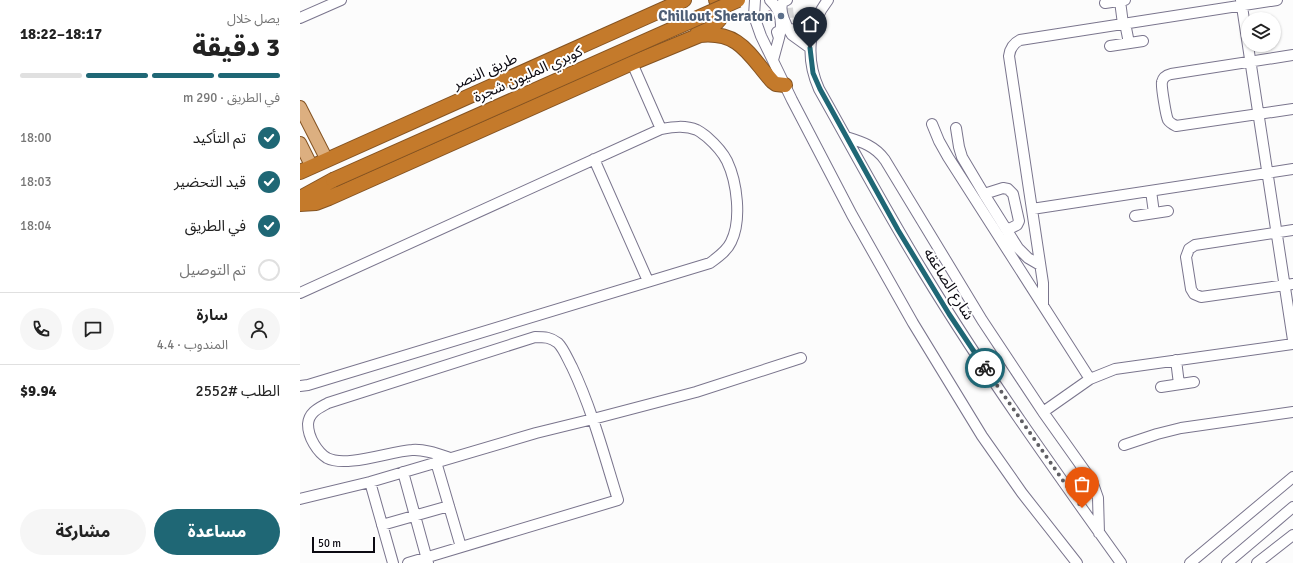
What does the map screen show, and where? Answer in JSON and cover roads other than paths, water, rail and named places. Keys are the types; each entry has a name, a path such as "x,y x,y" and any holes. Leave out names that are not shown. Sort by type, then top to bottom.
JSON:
{"highway":[{"path":"690,38 718,22 721,11 719,3 716,0"},
{"name":"كوبري المليون شجرة","path":"300,198 333,180 738,0"},
{"name":"طريق النصر","path":"306,170 679,1"},
{"path":"300,204 316,203 329,198 632,63 700,35 720,35 737,42 744,48 772,81 776,84 785,86"}],"main road":[{"path":"300,108 327,160"},
{"path":"306,170 300,142 308,142 314,134"}],"street":[{"path":"300,18 341,0"},
{"path":"755,0 754,10 756,23 785,86 859,229 913,324 944,377 1006,471 1043,521 1077,563"},
{"name":"شارع الصاعقه","path":"828,0 816,20 810,48 811,65 816,81 898,230 949,314 999,390 1121,563"},
{"path":"1105,3 1123,0 1124,24 1128,43"},
{"path":"1043,305 1044,290 1009,56 1011,48 1020,40 1124,24 1241,3 1277,0"},
{"path":"792,35 789,6 783,2 781,7 787,28 792,35 810,48"},
{"path":"769,3 777,8 780,17 781,31 773,60"},
{"path":"1241,3 1277,232 1289,285 1293,340"},
{"path":"774,20 779,38"},
{"path":"1110,46 1143,41"},
{"path":"1293,55 1171,74 1165,77 1162,82 1167,117 1170,123 1176,126 1293,109"},
{"path":"632,63 661,129"},
{"path":"932,124 948,157 1090,379"},
{"path":"300,293 661,129 685,127 698,130 716,145 726,159 733,177 736,191 737,213 735,233 731,243 722,254 710,263 308,385 300,386"},
{"path":"956,128 962,157 984,194 1018,248 1028,258 1040,265"},
{"path":"846,137 863,142 873,147 881,154 982,320 1043,412 1088,475 1095,487 1099,504 1099,533"},
{"path":"594,159 648,282"},
{"path":"1032,208 1293,169"},
{"path":"984,194 1003,188 1008,189 1013,194 1019,221 1017,225 1007,230"},
{"path":"1151,191 1154,213"},
{"path":"1135,216 1168,211"},
{"path":"1289,285 1204,297 1197,296 1192,291 1186,257 1187,251 1195,245 1293,230"},
{"path":"408,563 427,560 461,547 618,500 593,420 578,380 559,344 548,337 535,337 328,403 316,410 309,419 308,427 312,440 317,448 327,458 336,460 351,460 422,449 450,458"},
{"path":"1043,412 1090,379 1107,371 1293,344"},
{"path":"300,499 370,482 536,433 593,420 696,392 802,358"},
{"path":"1176,360 1179,384"},
{"path":"1161,387 1194,382"},
{"path":"1124,445 1181,428 1293,412"},
{"path":"436,462 461,547"},
{"path":"402,472 427,560"},
{"path":"1190,563 1293,477"},
{"path":"370,482 393,563"},
{"path":"382,525 449,506"},
{"path":"1227,563 1293,507"},
{"path":"1257,563 1293,535"}],"tunnel":[{"path":"788,8 789,18"},
{"path":"771,10 774,20"}],"place":[{"name":"Chillout Sheraton","path":"781,16"}]}
